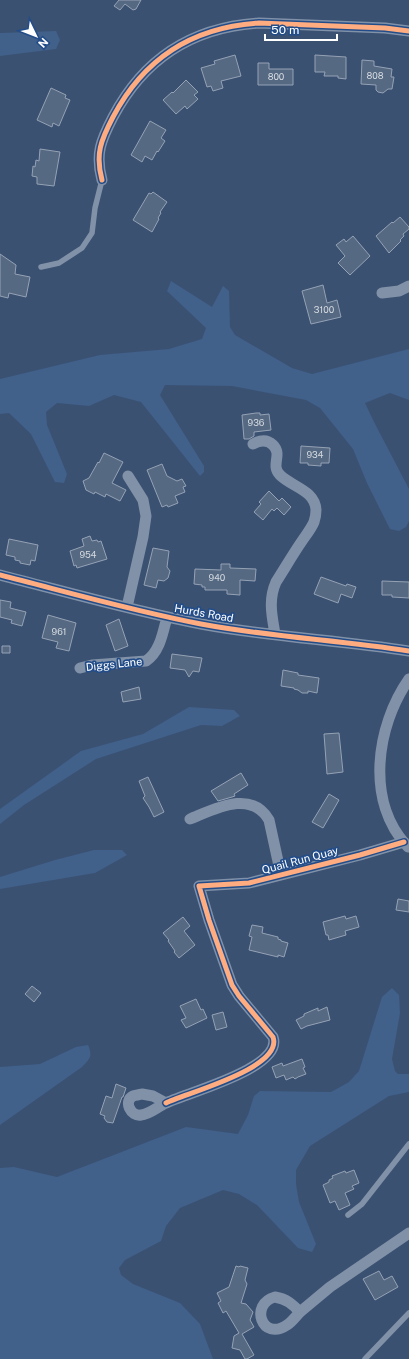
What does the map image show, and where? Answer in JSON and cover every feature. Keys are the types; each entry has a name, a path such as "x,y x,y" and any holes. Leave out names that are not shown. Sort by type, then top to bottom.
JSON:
{"street":[{"path":"102,180 98,156 108,126 120,103 143,73 159,58 171,49 192,38 224,27 259,23 385,28 409,31"},
{"path":"382,293 398,291 409,286"},
{"path":"253,444 264,440 270,442 274,446 277,451 276,472 293,486 306,492 312,498 316,510 313,524 273,589 271,611 275,634"},
{"path":"127,607 144,537 146,516 143,500 128,476"},
{"name":"Hurds Road","path":"0,575 168,617 202,624 409,651"},
{"name":"Diggs Lane","path":"80,668 92,665 146,661 156,652 168,617"},
{"path":"406,844 390,822 380,783 380,767 386,725 392,708 402,688 409,679"},
{"path":"190,819 231,804 242,803 259,808 265,813 268,820 281,875"},
{"name":"Quail Run Quay","path":"166,1102 214,1086 244,1072 267,1055 274,1048 275,1042 273,1037 239,996 232,985 209,920 199,886 250,883 406,844"},
{"path":"300,1312 330,1287 409,1232"}],"lane":[{"path":"41,268 59,263 82,248 89,238 92,233 95,208 102,180"},
{"path":"348,1215 362,1204 409,1144"},
{"path":"365,1359 409,1313"}],"water":[{"path":"56,31 60,40 56,49 0,56 0,33"},
{"path":"171,281 212,307 223,286 229,291 230,327 235,335 292,368 312,374 409,349 409,400 390,393 365,403 409,489 409,521 406,527 399,531 390,529 367,483 353,449 320,408 306,400 232,386 165,385 160,395 204,466 204,472 200,476 141,402 114,395 89,406 57,403 46,412 47,425 67,474 64,483 55,482 31,434 9,413 0,414 0,379 100,355 169,349 202,339 206,328 167,291"},
{"path":"189,707 234,710 240,716 222,726 201,725 96,759 24,805 0,824 0,809 81,751 143,734"},
{"path":"94,850 122,850 127,855 95,873 0,889 0,877"},
{"path":"392,988 399,995 400,1013 392,1059 395,1071 398,1074 409,1074 409,1092 389,1096 310,1146 296,1170 296,1184 299,1202 316,1244 312,1252 298,1248 257,1205 239,1194 223,1190 180,1208 166,1226 161,1241 125,1260 119,1268 121,1275 133,1284 180,1303 200,1324 213,1359 0,1359 0,1168 14,1167 57,1177 186,1127 238,1134 248,1115 254,1096 260,1091 331,1092 349,1082 359,1071 382,997"},
{"path":"88,1045 90,1057 82,1067 0,1125 0,1067 40,1064 76,1047"}],"building":[{"path":"119,0 141,0 136,9 133,10 125,4 120,10 114,6"},
{"path":"235,55 241,76 221,81 223,88 213,91 211,86 207,87 201,68 215,64 214,61"},
{"path":"315,55 346,57 346,79 338,78 338,76 324,76 325,72 315,72"},
{"path":"362,60 374,61 374,66 392,69 391,77 394,77 392,89 388,89 383,93 376,90 376,85 361,84"},
{"path":"258,63 269,63 269,69 293,69 293,85 258,85"},
{"path":"186,80 198,92 194,95 198,99 187,109 185,106 176,114 163,100 172,92 173,93"},
{"path":"51,88 66,95 65,98 70,100 59,126 53,123 52,127 37,120"},
{"path":"150,121 166,130 161,138 165,141 152,160 145,156 142,162 131,155"},
{"path":"40,149 60,152 54,186 37,184 37,177 32,176 33,166 35,167 36,160 39,161"},
{"path":"153,192 167,202 160,212 159,219 152,232 133,220 149,193 151,194"},
{"path":"400,217 409,229 403,234 404,236 400,240 401,241 389,253 376,236"},
{"path":"353,236 370,256 350,275 338,263 345,256 336,245 344,239 346,242"},
{"path":"0,254 16,265 15,274 30,277 26,297 9,293 8,298 0,296"},
{"path":"323,285 327,303 337,300 341,317 311,324 302,291"},
{"path":"260,413 260,415 269,414 271,430 254,432 254,436 249,439 244,439 242,415"},
{"path":"301,446 330,448 329,463 321,463 321,466 300,463"},
{"path":"104,453 123,462 112,483 126,490 120,501 106,494 105,497 95,492 94,494 86,490 83,481 89,478"},
{"path":"162,464 167,476 177,481 182,479 186,486 183,487 185,492 175,496 178,503 168,507 167,505 162,507 147,470"},
{"path":"269,491 279,501 282,498 291,507 284,515 277,508 274,511 272,509 263,520 254,512 261,504 259,502"},
{"path":"90,536 92,541 101,541 107,559 77,568 76,565 74,566 70,551 84,546 82,539"},
{"path":"9,539 38,545 35,561 31,560 30,565 20,563 20,561 15,560 15,557 6,555"},
{"path":"153,548 169,551 167,567 170,571 168,578 164,581 158,580 156,588 144,585"},
{"path":"221,564 230,564 230,568 256,569 255,581 240,580 240,595 227,594 227,590 205,590 205,587 202,587 202,585 194,584 195,569 221,570"},
{"path":"321,577 346,586 347,584 356,587 352,598 341,594 338,603 314,594"},
{"path":"382,581 409,582 409,598 382,595"},
{"path":"0,600 11,602 10,608 26,612 22,626 11,623 12,620 0,617"},
{"path":"48,615 76,623 69,651 56,648 58,642 42,638"},
{"path":"119,619 128,646 115,651 106,625"},
{"path":"2,646 10,646 10,653 2,653"},
{"path":"172,654 202,658 199,672 193,671 189,677 185,670 170,668"},
{"path":"283,670 298,673 298,675 319,678 317,693 308,691 308,693 302,693 294,688 281,686"},
{"path":"139,687 141,699 123,702 121,692"},
{"path":"339,733 343,772 327,774 324,734"},
{"path":"241,773 248,785 234,794 235,796 218,801 211,791"},
{"path":"148,777 164,812 154,817 143,798 145,796 139,781"},
{"path":"329,794 339,800 323,828 312,822"},
{"path":"398,899 409,901 409,912 396,910"},
{"path":"345,916 346,919 356,916 359,927 345,931 346,935 329,940 328,935 326,935 323,922"},
{"path":"183,917 190,926 184,931 195,945 179,958 174,952 175,951 168,941 169,940 163,933"},
{"path":"252,925 263,927 262,933 278,937 281,941 288,943 284,957 249,950 252,937 249,936"},
{"path":"32,986 41,993 34,1002 25,994"},
{"path":"196,999 207,1018 186,1028 181,1020 186,1018 180,1006"},
{"path":"327,1007 330,1020 301,1029 296,1020 304,1016 304,1014 318,1008 318,1011"},
{"path":"223,1012 227,1027 216,1030 212,1015"},
{"path":"302,1059 305,1067 303,1068 306,1074 295,1079 293,1077 286,1080 284,1075 276,1078 272,1067 282,1063 283,1066"},
{"path":"116,1084 126,1088 113,1123 107,1122 104,1118 105,1116 100,1114 106,1096 112,1098"},
{"path":"354,1170 359,1183 352,1186 354,1189 345,1193 350,1205 339,1210 335,1201 330,1203 323,1185 333,1178 332,1176 345,1171 346,1173"},
{"path":"236,1266 248,1268 245,1280 247,1284 241,1303 246,1304 253,1312 250,1320 254,1327 242,1334 254,1355 247,1359 245,1359 240,1350 232,1348 234,1336 239,1333 226,1311 223,1313 218,1303 221,1301 217,1293 229,1287"},
{"path":"379,1271 384,1280 392,1276 398,1287 375,1300 363,1279"}],"cycle path":[{"path":"102,180 99,162 100,147 109,125 125,96 155,62 173,49 192,39 213,31 259,23 385,28 409,31"},
{"path":"0,575 125,607 201,624 253,632 409,651"},
{"path":"166,1103 212,1086 249,1069 264,1059 272,1048 273,1037 239,996 232,985 209,920 199,886 249,883 360,855 404,842"}]}
